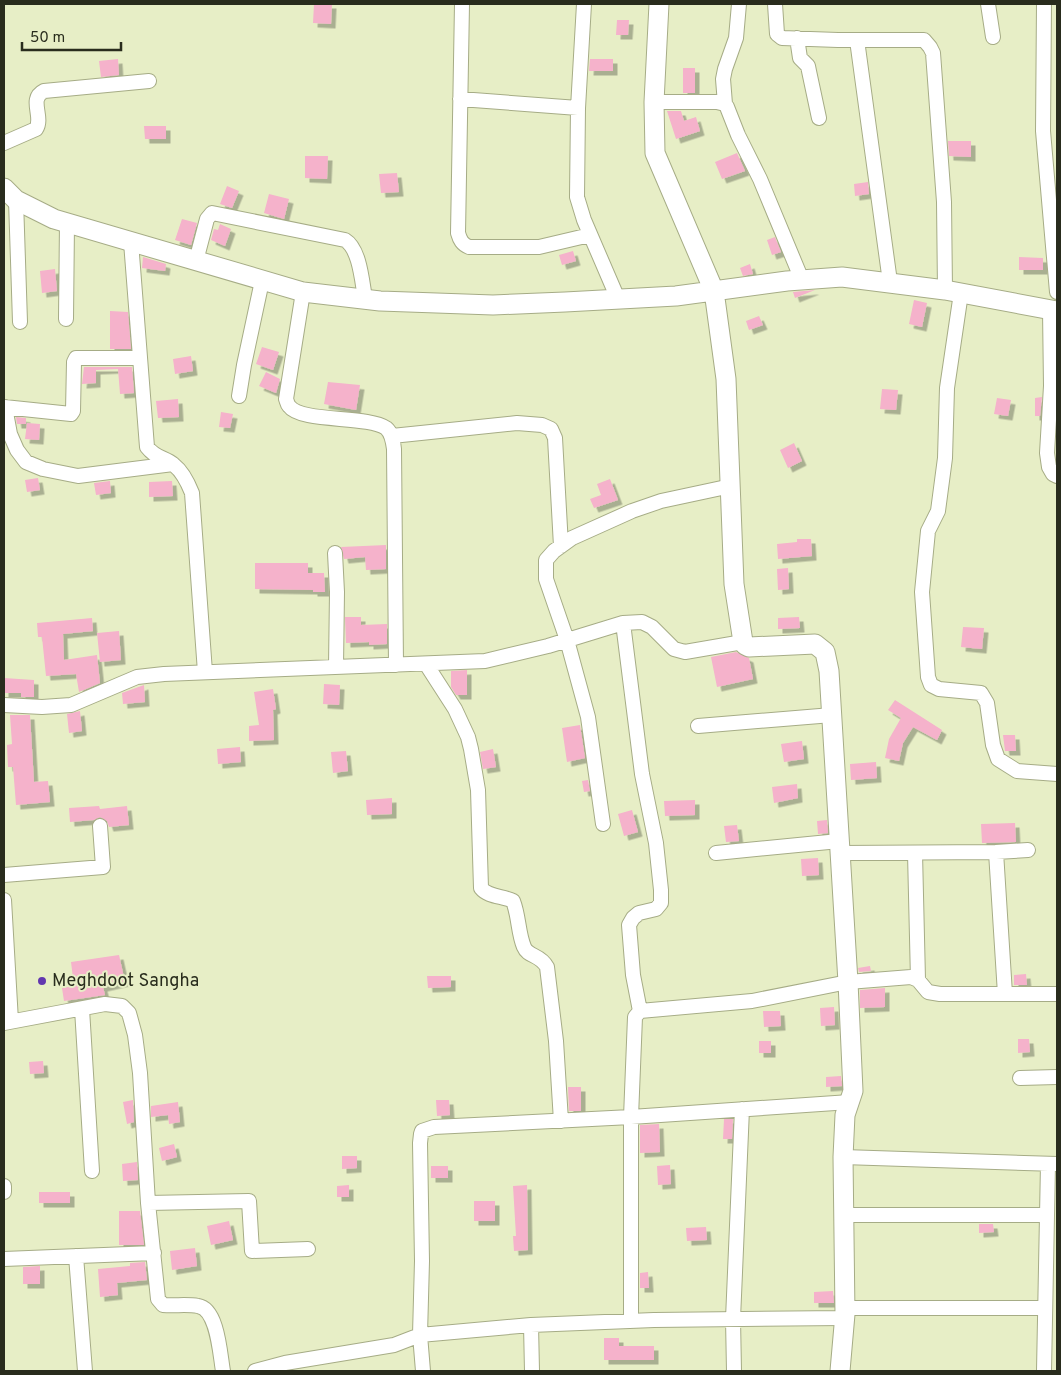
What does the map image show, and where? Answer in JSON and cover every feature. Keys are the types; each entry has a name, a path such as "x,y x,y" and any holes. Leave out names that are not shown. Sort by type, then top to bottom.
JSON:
{"street":[{"path":"462,4 458,233 463,245 469,247 539,247 590,235"},
{"path":"584,4 578,108 577,197 590,235 618,299"},
{"path":"659,4 654,102 655,153 714,291 726,378 734,584 743,642 749,647 815,644 825,652 830,671 853,1091 846,1115 843,1157 845,1313 840,1371"},
{"path":"739,4 736,38 723,79 725,104 760,179 794,281"},
{"path":"775,4 778,34 782,38 924,40 933,53 953,292 944,467 938,511 928,531 922,592 928,678 931,685 939,689 981,693 987,703 993,745 998,759 1017,772 1057,774"},
{"path":"988,4 993,37"},
{"path":"1044,4 1043,131 1057,292"},
{"path":"797,38 800,58 810,71 819,118"},
{"path":"857,40 890,282"},
{"path":"4,143 36,129 39,122 36,99 44,91 149,81"},
{"path":"460,99 578,108"},
{"path":"654,102 717,102 725,104"},
{"path":"10,194 54,219 262,281 303,292 380,301 493,305 676,296 842,276 953,292 1054,311 1047,453 1049,467 1053,474 1057,476"},
{"path":"10,194 20,322"},
{"path":"196,261 207,218 212,213 345,240 354,249 365,298"},
{"path":"66,319 67,223"},
{"path":"131,242 147,447 157,457 174,464 188,482 192,493 205,672"},
{"path":"239,396 262,281"},
{"path":"303,292 286,399 289,407 296,411 320,417 374,423 386,428 392,436 394,449 396,665"},
{"path":"140,358 76,358 74,362 73,411 71,414 4,407 10,434 17,450 26,462 43,469 78,476 174,464"},
{"path":"392,436 517,423 542,425 551,429 555,438 561,546"},
{"path":"603,824 588,717 567,640 546,579 546,560 554,551 572,538 632,511 661,501 731,486"},
{"path":"334,553 337,592 336,666"},
{"path":"4,704 42,707 71,705 136,678 205,672 485,661 567,640 623,623 642,622 652,627 674,649 685,652 743,642"},
{"path":"623,623 642,774 656,843 661,890 661,903 656,909 639,913 629,925 633,975 640,1011"},
{"path":"426,664 454,709 468,737 471,748 478,790 481,888 487,893 513,901 517,911 524,947 528,953 544,960 547,967 556,1041 560,1121"},
{"path":"698,726 832,715"},
{"path":"4,875 103,867 100,826"},
{"path":"716,853 840,847 914,853 1028,850"},
{"path":"996,852 1005,994"},
{"path":"914,853 918,980"},
{"path":"4,900 8,1022 105,1004 122,1006 128,1013 135,1035 142,1086 148,1203 158,1299 163,1305 199,1306 207,1309 212,1316 217,1335 222,1371"},
{"path":"631,1321 631,1117 635,1017 640,1011 752,1002 848,982 910,977 918,980 928,992 940,994 1057,994"},
{"path":"82,1009 92,1171"},
{"path":"1020,1078 1057,1077"},
{"path":"422,1371 420,1335 422,1261 420,1143 422,1131 434,1127 631,1117 850,1102"},
{"path":"734,1371 733,1319 742,1109"},
{"path":"843,1157 1052,1164 1046,1215 1044,1371"},
{"path":"4,1186 4,1192"},
{"path":"148,1203 249,1201 252,1251 308,1248"},
{"path":"844,1216 1046,1215"},
{"path":"4,1259 154,1253"},
{"path":"76,1256 85,1371"},
{"path":"254,1371 285,1363 394,1345 420,1335 531,1325 733,1319 845,1313 1045,1308"},
{"path":"531,1325 532,1371"}],"building":[{"path":"314,4 332,4 331,24 313,23"},
{"path":"617,20 629,20 628,35 616,35"},
{"path":"118,59 119,75 101,77 99,61"},
{"path":"590,59 613,59 613,71 589,71"},
{"path":"683,68 695,68 695,93 683,93"},
{"path":"667,111 681,111 684,121 696,117 700,131 676,139"},
{"path":"144,126 166,126 166,139 145,139"},
{"path":"948,141 971,141 971,157 949,156"},
{"path":"737,153 745,171 722,179 715,162"},
{"path":"305,156 328,156 327,179 305,178"},
{"path":"397,173 399,192 381,193 379,174"},
{"path":"868,182 869,194 855,196 854,184"},
{"path":"227,186 239,191 232,208 220,204"},
{"path":"269,194 289,199 284,219 264,213"},
{"path":"182,219 197,223 191,245 175,240"},
{"path":"220,224 231,229 225,246 211,240 214,229 218,230"},
{"path":"775,237 781,252 772,255 767,240"},
{"path":"573,251 576,261 562,265 559,255"},
{"path":"143,257 166,264 165,271 142,268"},
{"path":"1019,257 1043,258 1043,270 1019,270"},
{"path":"750,264 753,274 743,276 740,268"},
{"path":"55,269 57,291 42,293 40,271"},
{"path":"815,290 795,298 793,292"},
{"path":"914,300 927,303 922,327 909,324"},
{"path":"110,311 128,312 131,349 110,349"},
{"path":"759,316 763,325 749,330 746,321"},
{"path":"262,347 279,352 273,370 256,364"},
{"path":"191,356 193,371 175,374 173,359"},
{"path":"84,367 132,367 134,393 120,394 118,369 96,370 96,383 82,384"},
{"path":"266,372 280,379 276,393 259,386"},
{"path":"328,382 360,385 356,410 324,404"},
{"path":"882,389 898,390 896,410 880,409"},
{"path":"1042,397 1040,416 1035,416 1035,398"},
{"path":"997,398 1011,400 1008,416 994,414"},
{"path":"178,399 179,417 158,418 156,401"},
{"path":"221,412 233,414 230,428 219,427"},
{"path":"16,417 26,418 26,424 17,424"},
{"path":"27,423 40,424 39,440 25,439"},
{"path":"794,443 802,461 788,468 780,450"},
{"path":"38,478 40,490 27,492 25,480"},
{"path":"610,479 618,500 594,508 590,499 601,495 597,484"},
{"path":"110,481 111,493 96,495 94,483"},
{"path":"172,481 173,496 149,497 149,482"},
{"path":"797,539 811,539 812,556 778,559 777,544 797,542"},
{"path":"386,545 386,569 366,570 365,557 344,559 341,547"},
{"path":"255,563 308,563 308,573 324,573 325,592 255,589"},
{"path":"788,568 789,589 778,590 777,569"},
{"path":"345,617 361,617 361,625 387,624 387,644 369,645 369,642 346,643"},
{"path":"799,617 800,628 778,629 778,618"},
{"path":"92,618 93,631 63,634 64,660 97,655 100,683 79,692 76,674 46,676 42,637 38,637 37,623"},
{"path":"963,627 984,628 982,649 961,647"},
{"path":"119,631 121,660 100,662 97,633"},
{"path":"736,652 749,658 753,679 717,687 711,657"},
{"path":"467,670 467,695 456,695 451,687 451,671"},
{"path":"4,678 34,680 34,697 21,697 21,693 4,693"},
{"path":"324,684 340,685 339,705 323,704"},
{"path":"144,685 145,702 123,704 122,693"},
{"path":"273,689 276,709 273,710 274,740 249,741 249,726 259,725 254,692"},
{"path":"895,700 942,730 937,740 913,727 903,743 899,761 885,758 889,739 901,718 888,710"},
{"path":"80,711 82,731 69,733 67,714"},
{"path":"10,715 30,715 34,782 48,781 50,802 16,805 13,767 8,767 7,745 12,744"},
{"path":"580,725 585,758 567,762 562,728"},
{"path":"1003,735 1015,735 1016,751 1005,751"},
{"path":"802,741 804,759 784,762 781,744"},
{"path":"240,747 241,762 218,764 217,749"},
{"path":"493,749 496,767 483,769 480,752"},
{"path":"346,751 348,771 333,773 331,752"},
{"path":"876,762 877,778 851,780 850,764"},
{"path":"588,780 590,791 584,792 582,781"},
{"path":"797,784 798,798 774,803 772,787"},
{"path":"392,798 392,814 367,815 366,800"},
{"path":"695,800 695,815 665,816 664,801"},
{"path":"99,806 100,809 127,806 129,825 109,827 107,821 100,817 94,820 70,822 69,808"},
{"path":"632,810 638,832 624,836 618,814"},
{"path":"827,820 828,833 818,834 817,821"},
{"path":"1015,823 1016,842 982,843 981,824"},
{"path":"737,825 739,841 726,842 724,826"},
{"path":"818,858 819,875 802,876 801,859"},
{"path":"119,955 125,982 103,987 105,995 64,1001 62,988 74,986 71,962"},
{"path":"870,966 871,971 859,972 858,968"},
{"path":"1026,974 1027,985 1014,985 1014,975"},
{"path":"427,976 451,976 451,987 428,988"},
{"path":"885,988 885,1007 860,1008 860,990"},
{"path":"834,1007 835,1025 821,1026 820,1008"},
{"path":"763,1011 780,1011 781,1026 764,1027"},
{"path":"1018,1039 1029,1039 1030,1052 1018,1053"},
{"path":"759,1041 771,1041 771,1053 759,1053"},
{"path":"43,1061 44,1073 30,1074 29,1062"},
{"path":"841,1076 842,1086 826,1087 826,1077"},
{"path":"568,1087 581,1087 581,1111 569,1111"},
{"path":"133,1100 134,1122 127,1124 123,1102"},
{"path":"436,1100 449,1100 450,1115 437,1116"},
{"path":"178,1102 180,1122 169,1124 168,1115 151,1117 151,1106"},
{"path":"724,1119 733,1119 732,1139 723,1139"},
{"path":"659,1124 660,1152 640,1153 640,1125"},
{"path":"174,1144 177,1157 162,1161 159,1148"},
{"path":"342,1156 357,1156 357,1168 342,1169"},
{"path":"137,1162 138,1180 123,1181 122,1164"},
{"path":"670,1165 671,1184 658,1185 657,1166"},
{"path":"431,1166 448,1166 448,1178 431,1178"},
{"path":"349,1185 349,1197 337,1197 337,1186"},
{"path":"527,1185 528,1250 514,1251 513,1236 516,1236 513,1186"},
{"path":"39,1192 70,1192 70,1203 39,1203"},
{"path":"474,1201 495,1201 495,1221 474,1221"},
{"path":"119,1211 140,1211 144,1245 119,1245"},
{"path":"229,1221 233,1240 211,1245 207,1226"},
{"path":"979,1224 993,1224 994,1232 979,1233"},
{"path":"706,1227 707,1240 687,1241 686,1228"},
{"path":"195,1248 197,1266 172,1270 170,1251"},
{"path":"145,1262 147,1280 117,1283 118,1295 100,1297 98,1269 130,1266 130,1263"},
{"path":"40,1266 40,1284 23,1284 23,1267"},
{"path":"648,1272 649,1288 640,1288 640,1273"},
{"path":"833,1291 834,1303 814,1303 814,1292"},
{"path":"604,1338 619,1338 619,1346 654,1346 654,1360 604,1360"}],"place":[{"name":"Meghdoot Sangha","path":"42,981"}]}
